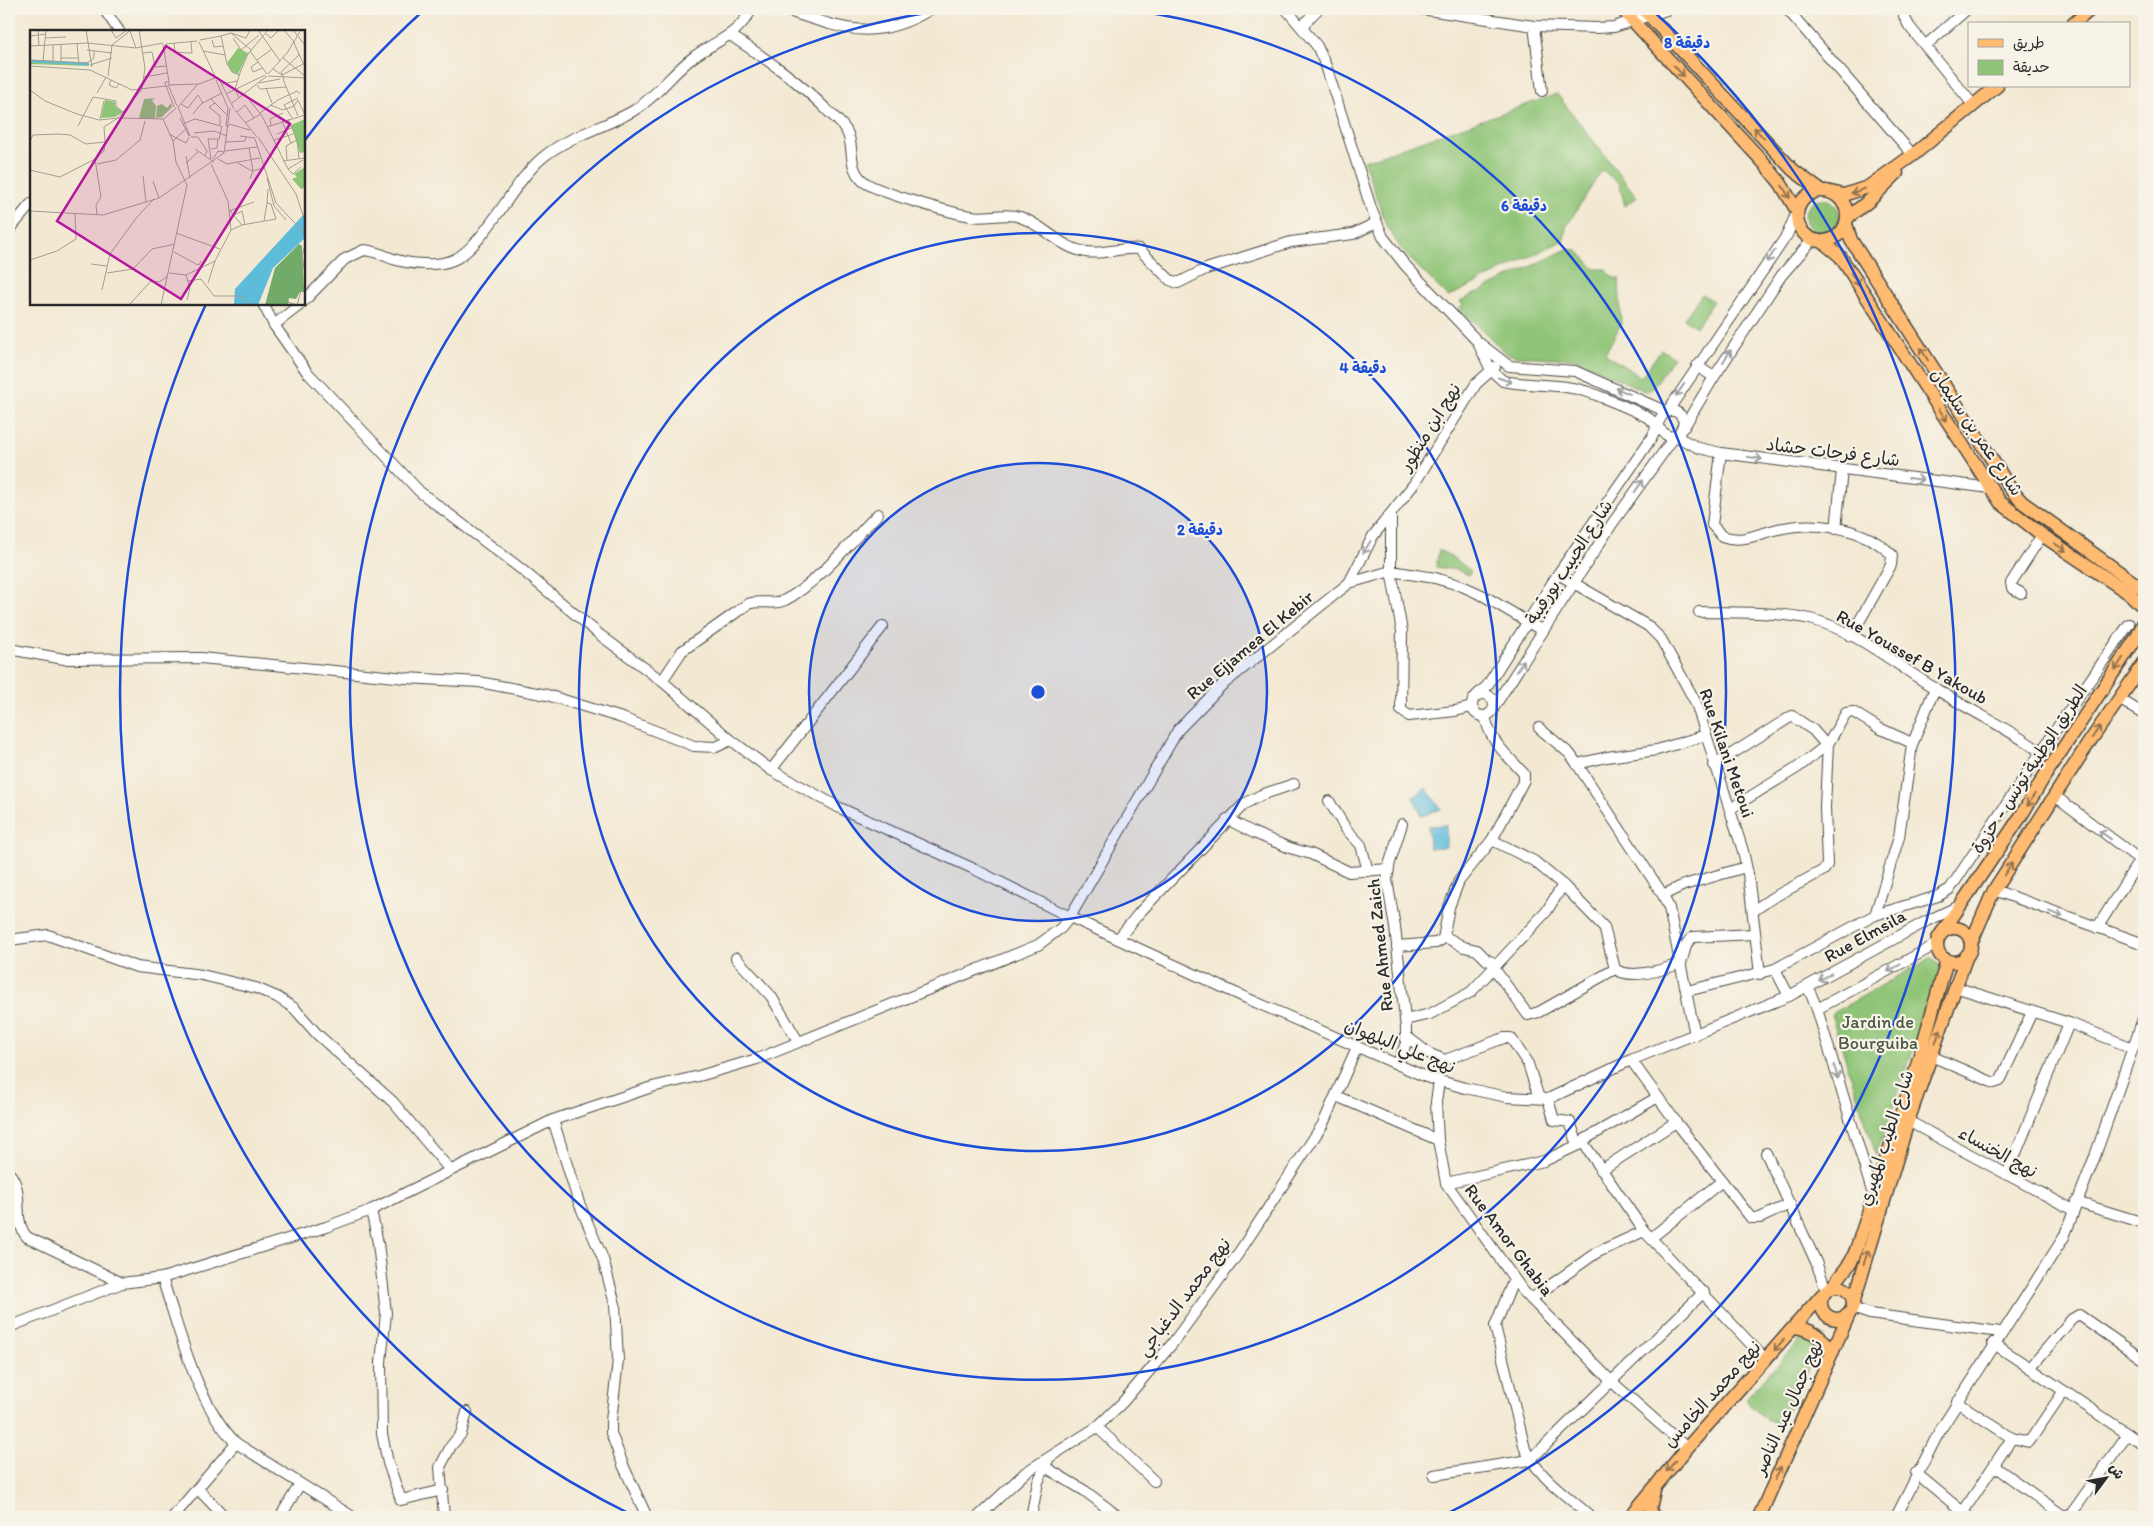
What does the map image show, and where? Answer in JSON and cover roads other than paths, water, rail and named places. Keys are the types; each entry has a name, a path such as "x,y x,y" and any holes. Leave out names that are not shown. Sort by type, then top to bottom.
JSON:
{"main road":[{"path":"1622,9 1765,164 1781,184 1796,212 1800,229 1817,241 1837,237 1847,221 1884,187 1913,154"},
{"path":"2076,22 2090,10"},
{"path":"1646,12 1794,170 1823,191 1842,200 1847,221"},
{"path":"1796,212 1803,199 1823,191 1844,195 1861,190 1913,154 1996,88"},
{"name":"شارع عمر بن سليمان","path":"1847,221 1851,240 2012,491 2022,502 2144,590"},
{"name":"شارع عمر بن سليمان","path":"1817,241 1840,256 1990,488 2012,514 2142,601"},
{"path":"2142,601 2140,612 2144,622"},
{"name":"الطريق الوطنية تونس - حزوة","path":"1939,939 2137,637 2144,622"},
{"name":"الطريق الوطنية تونس - حزوة","path":"1969,949 1994,890 2144,663"},
{"path":"1949,929 1958,929 1967,934 1969,949 1958,961 1947,960 1938,952 1939,939 1949,929"},
{"name":"شارع الطيب المهيري","path":"1852,1308 1908,1121 1969,949"},
{"name":"شارع الطيب المهيري","path":"1827,1291 1851,1262 1915,1072 1947,960"},
{"path":"1836,1286 1846,1290 1852,1308 1841,1318 1830,1318 1822,1310 1827,1291 1836,1286"},
{"name":"نهج محمد الخامس","path":"1630,1517 1686,1448 1827,1291"},
{"name":"نهج جمال عبد الناصر","path":"1759,1517 1852,1308"},
{"path":"1794,1327 1805,1328 1815,1334 1833,1351"},
{"path":"1652,1517 1650,1500 1655,1486"}],"street":[{"path":"104,9 117,30"},
{"path":"305,300 345,259 364,250 400,261 416,263 440,264 461,256 472,246 518,184 541,159 573,138 638,108 686,63 730,35 742,25 752,9"},
{"path":"782,9 832,24 860,30 877,30 912,21 931,9"},
{"path":"1286,9 1317,46 1326,66 1376,223 1404,265 1478,342 1509,366 1575,371 1667,412 1679,413 1684,419 1684,428"},
{"path":"1302,26 1318,9"},
{"path":"1421,9 1534,26 1597,28 1614,27 1633,21 1646,12 1669,9"},
{"path":"1487,20 1488,9"},
{"path":"1787,9 1913,154"},
{"path":"1905,9 1906,20 1974,106"},
{"path":"1926,45 1964,12"},
{"path":"1534,26 1542,91"},
{"path":"730,35 776,65 826,109 844,128 849,137 852,165 855,172 868,185 938,209 972,216 1017,216 1071,248 1085,252 1094,254 1116,248 1139,249 1170,280 1176,283 1183,282 1206,270 1291,242 1353,234 1376,223"},
{"path":"9,230 30,205"},
{"path":"1659,426 1661,417 1667,412 1787,234 1796,212"},
{"path":"1478,342 1491,370 1503,381 1558,384 1589,393 1646,416 1659,426 1666,436 1675,436 1684,428 1714,377 1780,276 1817,241"},
{"name":"نهج علي البلهوان","path":"264,305 274,325 307,372 420,492 543,587 600,635 662,681 731,740 771,770 840,808 974,869 1070,917 1357,1047 1438,1081 1508,1096 1543,1098 1808,987"},
{"path":"274,325 299,305"},
{"path":"1727,323 1742,333"},
{"name":"نهج ابن منظور","path":"1350,583 1373,536 1391,515 1433,454 1476,384 1502,361"},
{"path":"1697,366 1714,377"},
{"name":"شارع الحبيب بورقيبة","path":"1477,696 1487,686 1558,574 1659,426"},
{"name":"شارع فرحات حشاد","path":"1675,436 1699,448 1721,453 1990,488"},
{"name":"شارع الحبيب بورقيبة","path":"1494,707 1612,524 1675,436"},
{"path":"1721,453 1712,525 1719,534 1734,538 1749,538 1794,526 1836,529 1860,534 1874,540 1885,548 1894,560 1851,636"},
{"path":"1836,529 1842,470"},
{"path":"662,681 682,651 748,604 756,601 784,601 805,587 878,514"},
{"path":"1391,515 1390,571 1402,631 1401,710 1409,716 1455,711 1472,707"},
{"path":"2021,592 2012,588 2011,583 2042,535"},
{"name":"Rue Ejjamea El Kebir","path":"9,1327 122,1283 162,1278 326,1227 371,1210 553,1120 652,1087 757,1059 1026,951 1054,934 1070,917 1178,730 1221,686 1287,631 1350,583 1390,571 1436,578 1462,586 1544,631"},
{"name":"Rue Kilani Metoui","path":"1558,574 1648,626 1661,639 1696,703 1714,765 1730,809 1746,867 1760,974"},
{"name":"Rue Youssef B Yakoub","path":"1699,612 1795,616 1812,620 1851,636 1935,688 2017,735 2041,752"},
{"path":"1687,991 1775,969 1875,915 1938,896 1950,889 2129,624"},
{"path":"771,770 883,626"},
{"path":"9,649 64,659 201,658 406,678 479,682 547,695 622,718 694,746 716,747 731,740"},
{"path":"1875,915 1899,837 1912,743 1935,688"},
{"path":"1484,694 1490,697 1494,707 1491,713 1485,716 1475,713 1472,707 1473,700 1477,696 1484,694"},
{"path":"2119,699 2144,714"},
{"path":"1753,911 1772,898 1824,870 1827,865 1825,808 1827,744 1830,736 1849,711 1912,743"},
{"path":"1397,946 1436,943 1444,936 1449,907 1459,881 1492,840 1524,780 1524,774 1495,743 1488,731 1485,716"},
{"path":"1714,765 1792,716 1813,730 1827,744"},
{"path":"1539,728 1570,754 1578,764 1670,908 1695,1035"},
{"path":"1578,764 1607,756 1657,750 1706,735"},
{"path":"1730,809 1797,768 1827,744"},
{"path":"1118,939 1140,912 1227,819 1251,798 1294,784"},
{"path":"2055,796 2142,858 2097,928"},
{"path":"1329,801 1346,829 1361,845 1368,871"},
{"path":"1227,819 1254,833 1310,854 1348,872 1388,869"},
{"name":"Rue Ahmed Zaich","path":"1398,1064 1404,1051 1406,1036 1397,946 1387,880 1388,869 1402,824"},
{"path":"1492,840 1534,861 1563,885 1604,927 1614,969 1622,974 1632,974 1681,963"},
{"path":"1663,895 1684,886 1746,867"},
{"path":"1405,1020 1430,1014 1452,1004 1471,992 1546,912 1563,885"},
{"path":"1994,890 2144,944"},
{"name":"Rue Elmsila","path":"1808,987 1885,943 1961,905"},
{"path":"1681,963 1687,943 1693,937 1754,934"},
{"path":"9,940 48,935 137,967 202,975 256,988 277,997 294,1008 317,1034 393,1102 450,1170"},
{"path":"1444,936 1464,947 1477,950 1495,965 1528,1015 1539,1012 1614,969"},
{"path":"1817,1009 1939,939"},
{"path":"736,958 771,996 798,1042"},
{"path":"1775,969 1789,996"},
{"path":"1808,987 1817,1009 1874,1198"},
{"path":"1955,987 2069,1023 2133,1048"},
{"path":"1931,1056 1994,1082 2000,1082 2032,1012"},
{"path":"1896,1517 1916,1473 1957,1402 2000,1332 2058,1248 2095,1156 2144,1016"},
{"path":"2007,1174 2069,1023"},
{"path":"1406,1036 1434,1057 1445,1060 1504,1038 1511,1038 1528,1064 1554,1120 1570,1122 1580,1143 1648,1235 1704,1292 1766,1360"},
{"name":"نهج محمد الدغباجي","path":"978,1517 1026,1472 1048,1462 1097,1427 1122,1404 1172,1344 1227,1271 1307,1149 1336,1096 1357,1047"},
{"path":"1632,1060 1676,1122 1754,1219 1790,1204"},
{"name":"Rue Amor Ghabia","path":"1438,1081 1436,1102 1438,1140 1446,1183 1530,1299 1611,1381 1686,1448"},
{"path":"1336,1096 1438,1140"},
{"path":"1446,1183 1544,1161 1580,1143 1658,1097"},
{"path":"553,1120 580,1203 602,1259 615,1304 618,1353 611,1433 623,1465 647,1517"},
{"name":"نهج الخنساء","path":"1908,1121 2007,1174 2075,1206 2144,1223"},
{"path":"1601,1170 1676,1122"},
{"path":"1766,1153 1827,1291"},
{"path":"9,1173 18,1189 20,1226 27,1237 122,1283"},
{"path":"1530,1299 1596,1253 1648,1235 1722,1181"},
{"path":"371,1210 378,1243 386,1313 380,1402 382,1434 388,1463 401,1500 443,1490"},
{"path":"162,1278 217,1423 236,1443 353,1517"},
{"path":"1514,1279 1495,1326 1519,1428 1530,1460 1591,1517"},
{"path":"1434,1475 1530,1460 1704,1292"},
{"path":"1852,1308 1870,1314 2000,1332"},
{"path":"2030,1368 2072,1319 2079,1315 2144,1360"},
{"path":"1993,1344 2144,1445"},
{"path":"1957,1402 2012,1438 2029,1442 2063,1392"},
{"path":"444,1517 440,1467 451,1446 461,1434 468,1412"},
{"path":"1097,1427 1154,1481"},
{"path":"2069,1517 2128,1434"},
{"path":"1916,1473 1967,1516 1994,1466 2012,1438"},
{"path":"173,1517 236,1443"},
{"path":"1031,1517 1038,1482 1048,1462 1119,1517"},
{"path":"1994,1466 2065,1517"},
{"path":"280,1517 300,1484"},
{"path":"198,1489 225,1517"}],"water":[{"path":"1426,788 1441,809 1422,816 1413,797"},
{"path":"1446,825 1446,847 1429,848 1428,826"}],"park label":[{"name":"Jardin de Bourguiba","path":"1878,1032"}]}
